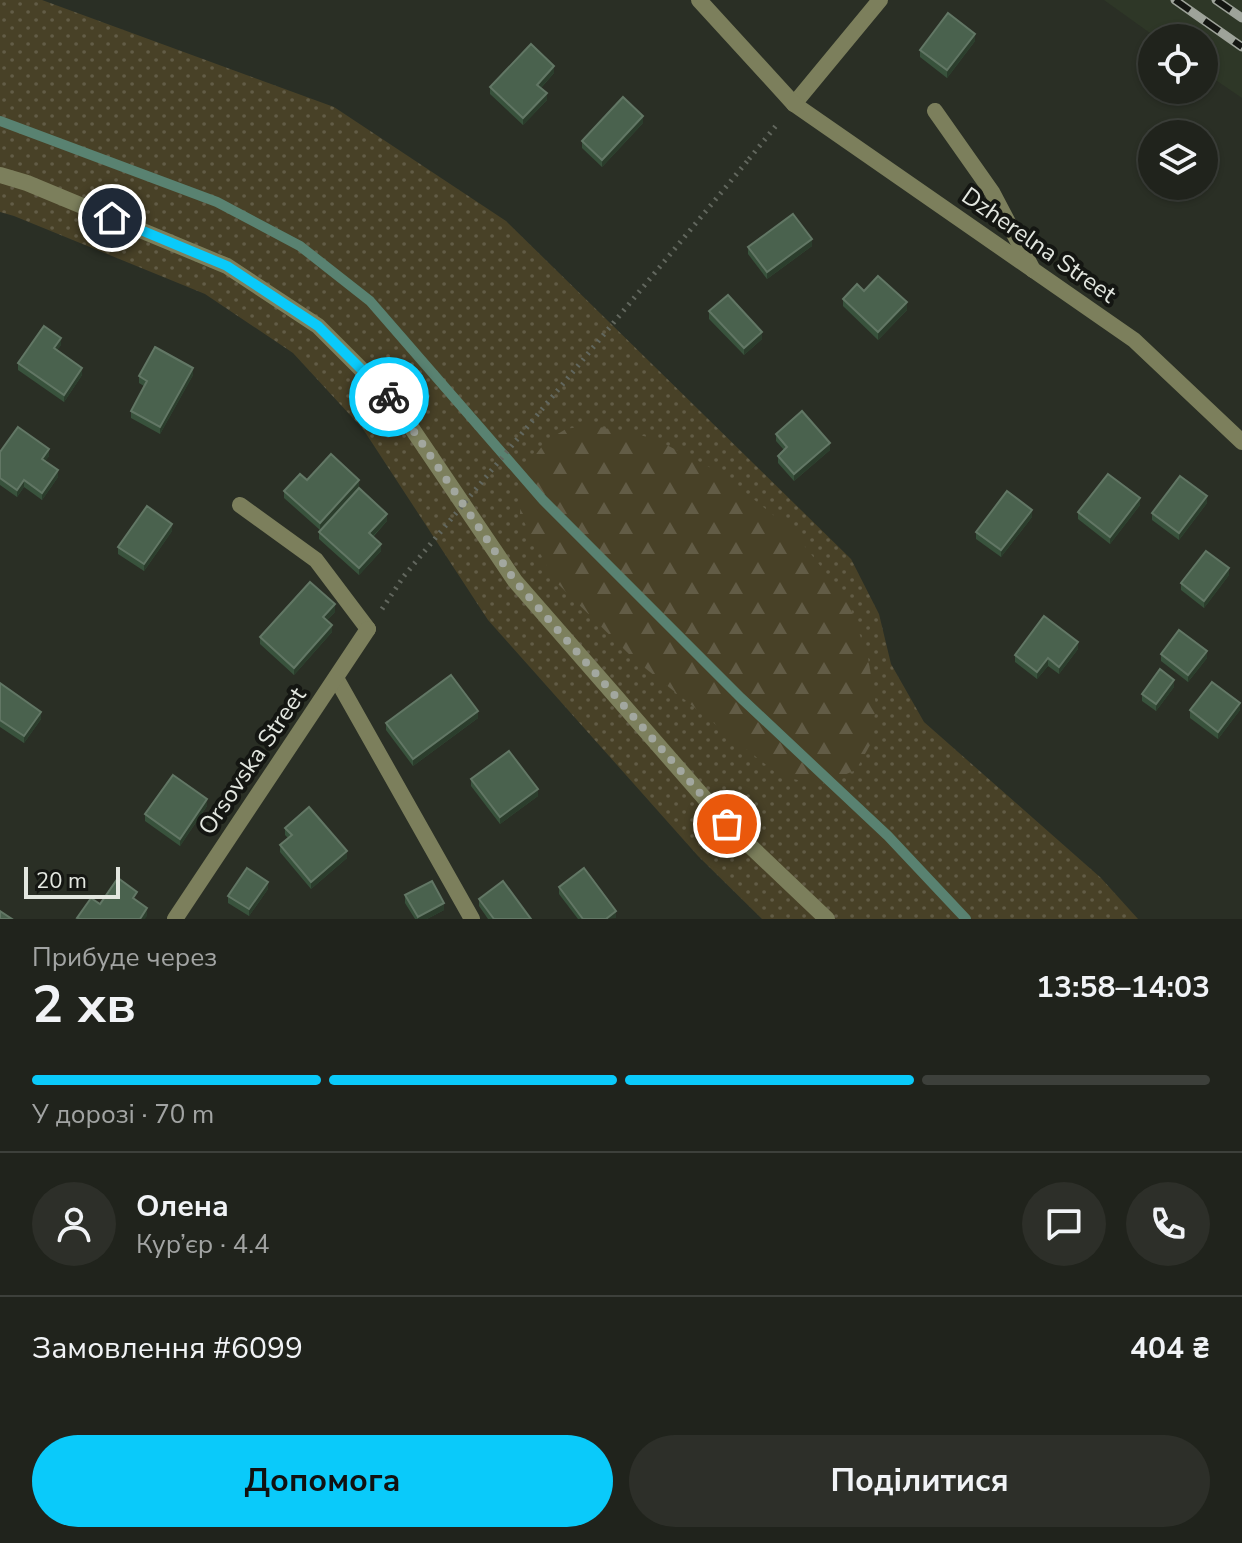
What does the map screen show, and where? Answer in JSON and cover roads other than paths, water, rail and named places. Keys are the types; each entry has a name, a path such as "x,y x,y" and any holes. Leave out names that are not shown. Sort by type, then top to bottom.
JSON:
{"street":[{"name":"Dzherelna Street","path":"699,0 794,104 1134,340 1242,442"},
{"path":"794,104 880,0"},
{"path":"935,111 992,192 1033,270"},
{"path":"0,175 27,183 227,266 318,326 394,402 515,581 727,824 827,919"},
{"name":"Orsovska Street","path":"175,919 368,629 316,560 240,505"},
{"path":"336,678 472,919"}],"waterway":[{"path":"0,121 217,202 300,246 370,301 543,500 741,698 888,836 966,919"}],"railway":[{"path":"1175,0 1242,47"},
{"path":"1216,0 1242,18"}]}
